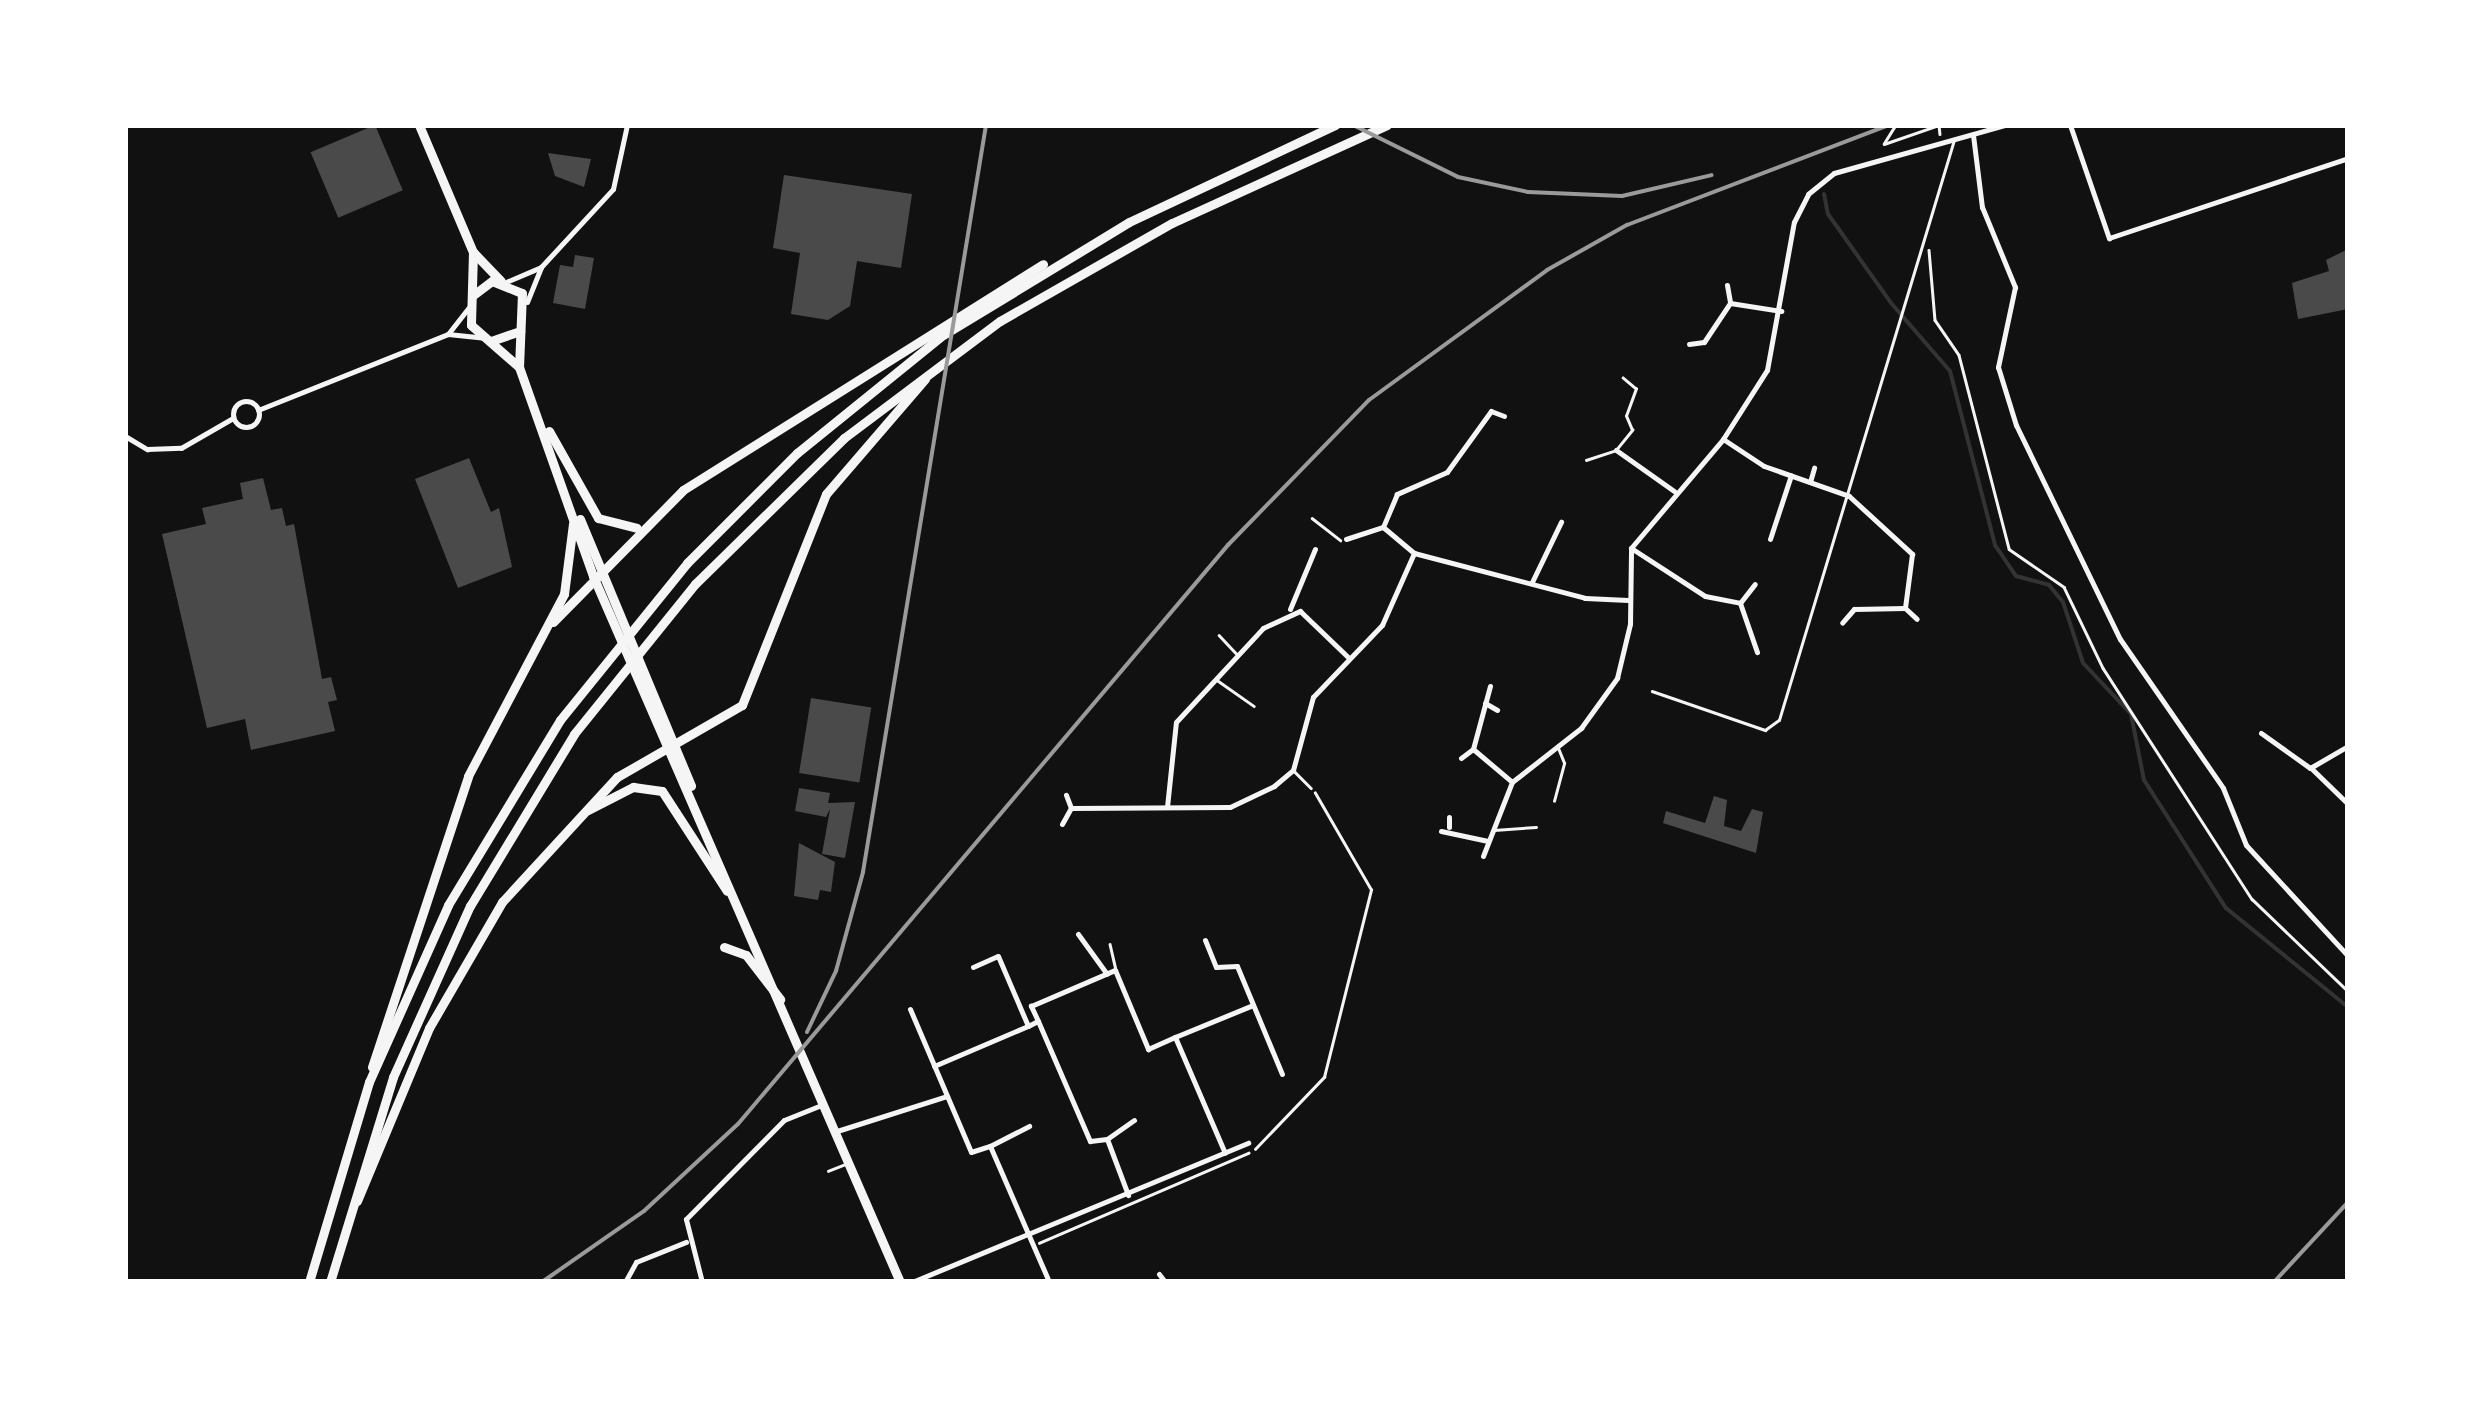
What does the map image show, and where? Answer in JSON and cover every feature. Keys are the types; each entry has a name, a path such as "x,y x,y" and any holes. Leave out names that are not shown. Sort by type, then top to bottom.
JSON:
{"main road":[{"path":"419,125 473,252 527,302 518,366 574,508 593,576 673,745"},
{"path":"310,1282 369,1082 468,776 553,622 603,563 637,528 704,475 968,306 1335,125"},
{"path":"330,1282 393,1077 446,956 517,823 609,686 666,618 780,496 962,347 1137,241 1387,125"},
{"path":"473,252 469,303 488,340 518,366"},
{"path":"369,1082 467,870 599,666 658,596 798,452 940,337 1074,252"},
{"path":"469,303 504,281"},
{"path":"488,340 520,332"},
{"path":"346,1222 458,974 502,902 617,777 742,705 826,494 934,367"},
{"path":"537,412 598,518 637,528"},
{"path":"553,622 574,546 566,486"},
{"path":"574,508 603,563 709,842 782,1000 900,1282"},
{"path":"580,815 625,789 662,791 732,896"},
{"path":"724,947 746,955 782,1000"}],"street":[{"path":"527,302 541,267 613,189 627,125"},
{"path":"1484,856 1512,782 1556,745 1617,678 1631,548 1674,491 1723,439 1767,370 1781,311 1794,222 1808,194 1834,172 2005,125"},
{"path":"2070,125 2109,238 2348,158"},
{"path":"1973,134 1982,207 2015,287 1998,366 2016,425 2120,639 2222,788 2246,845 2348,956"},
{"path":"504,281 541,267"},
{"path":"1688,344 1704,342 1730,303 1727,286"},
{"path":"448,334 469,303"},
{"path":"1730,303 1781,311"},
{"path":"234,418 250,426 258,410 448,334 488,340"},
{"path":"125,436 147,449 181,448 234,418 242,401 258,410"},
{"path":"1346,539 1383,527 1397,494 1447,472 1491,411 1504,416"},
{"path":"1723,439 1791,475 1849,496 1912,554 1905,608"},
{"path":"1616,450 1674,491"},
{"path":"1810,482 1814,468"},
{"path":"1770,539 1791,475"},
{"path":"1532,582 1562,522"},
{"path":"1383,527 1414,552 1532,582 1628,600"},
{"path":"1631,548 1705,596 1740,603"},
{"path":"1166,807 1172,733 1238,655 1290,610 1315,549"},
{"path":"1072,808 1230,807 1293,770 1313,697 1382,625 1414,552"},
{"path":"1740,603 1755,584"},
{"path":"1740,603 1758,652"},
{"path":"1842,622 1854,609 1905,608 1916,618"},
{"path":"1290,610 1348,658"},
{"path":"1461,758 1472,749 1490,686"},
{"path":"1485,703 1497,710"},
{"path":"2261,733 2310,768 2348,804"},
{"path":"2310,768 2348,746"},
{"path":"1472,749 1512,782"},
{"path":"1066,796 1072,808"},
{"path":"1062,824 1072,808"},
{"path":"1449,817 1449,828"},
{"path":"1441,832 1449,828 1488,841"},
{"path":"1078,934 1107,974"},
{"path":"1205,940 1216,967 1237,966 1282,1074"},
{"path":"973,967 998,956 1028,1026"},
{"path":"1134,1120 1107,1138 1090,1141 1031,1006 1115,970 1148,1049 1253,1005"},
{"path":"910,1009 970,1152 1029,1126"},
{"path":"934,1066 1038,1021"},
{"path":"1176,1037 1225,1153"},
{"path":"837,1130 947,1096"},
{"path":"702,1282 686,1242 690,1214 784,1120 826,1103"},
{"path":"1107,1138 1128,1194"},
{"path":"912,1282 1248,1143"},
{"path":"990,1146 1049,1282"},
{"path":"626,1282 636,1262 686,1242"},
{"path":"1159,1274 1165,1282"}],"lane":[{"path":"1652,690 1766,730 1779,720 1954,138"},
{"path":"1586,460 1616,450 1632,430 1626,416 1636,389 1623,378"},
{"path":"1218,635 1238,655"},
{"path":"1216,679 1254,706"},
{"path":"1554,801 1564,763 1556,745"},
{"path":"1293,770 1312,788"},
{"path":"1492,830 1536,827"},
{"path":"1110,944 1115,970"},
{"path":"828,1171 851,1161"}],"path":[{"path":"1896,125 1899,133 1884,144 1938,125 1942,140"},
{"path":"1925,226 1935,320 1959,355 1989,452 2002,536 2021,562 2070,594 2103,668 2252,899 2348,991"},
{"path":"1312,518 1332,542 1346,539"},
{"path":"1312,788 1370,890 1324,1077"}],"building":[{"path":"375,125 403,190 338,218 311,152"},
{"path":"548,153 591,159 584,187 555,176"},
{"path":"784,175 912,194 901,268 857,261 850,306 828,320 791,314 800,253 773,248"},
{"path":"2348,249 2348,309 2298,319 2292,283 2329,271 2326,260"},
{"path":"575,255 594,258 585,309 553,303 560,265 573,267"},
{"path":"469,458 491,512 499,508 512,567 458,588 415,479"},
{"path":"263,478 271,510 282,508 286,526 294,524 322,679 331,677 337,700 328,702 335,731 251,750 245,719 207,728 162,534 206,524 202,508 243,499 240,483"},
{"path":"811,698 871,708 859,783 799,773"},
{"path":"799,788 830,793 828,803 855,802 845,858 822,854 830,809 826,817 795,811"},
{"path":"1714,796 1727,800 1724,826 1741,831 1752,809 1763,812 1756,853 1663,823 1666,811 1705,823"},
{"path":"799,843 835,862 831,892 820,890 818,900 794,896"}],"waterway":[{"path":"1824,194 1828,214 1891,303 1950,371 1995,545 2016,576 2049,585 2063,602 2083,663 2131,714 2144,780 2226,908 2348,1007"}],"railway":[{"path":"807,1032 836,971 863,872 986,125"},
{"path":"1353,125 1458,177 1528,192 1622,196 1712,175"},
{"path":"542,1282 644,1211 738,1124 1228,545 1369,400 1547,270 1627,225 1889,125"},
{"path":"2274,1282 2348,1202"}]}
